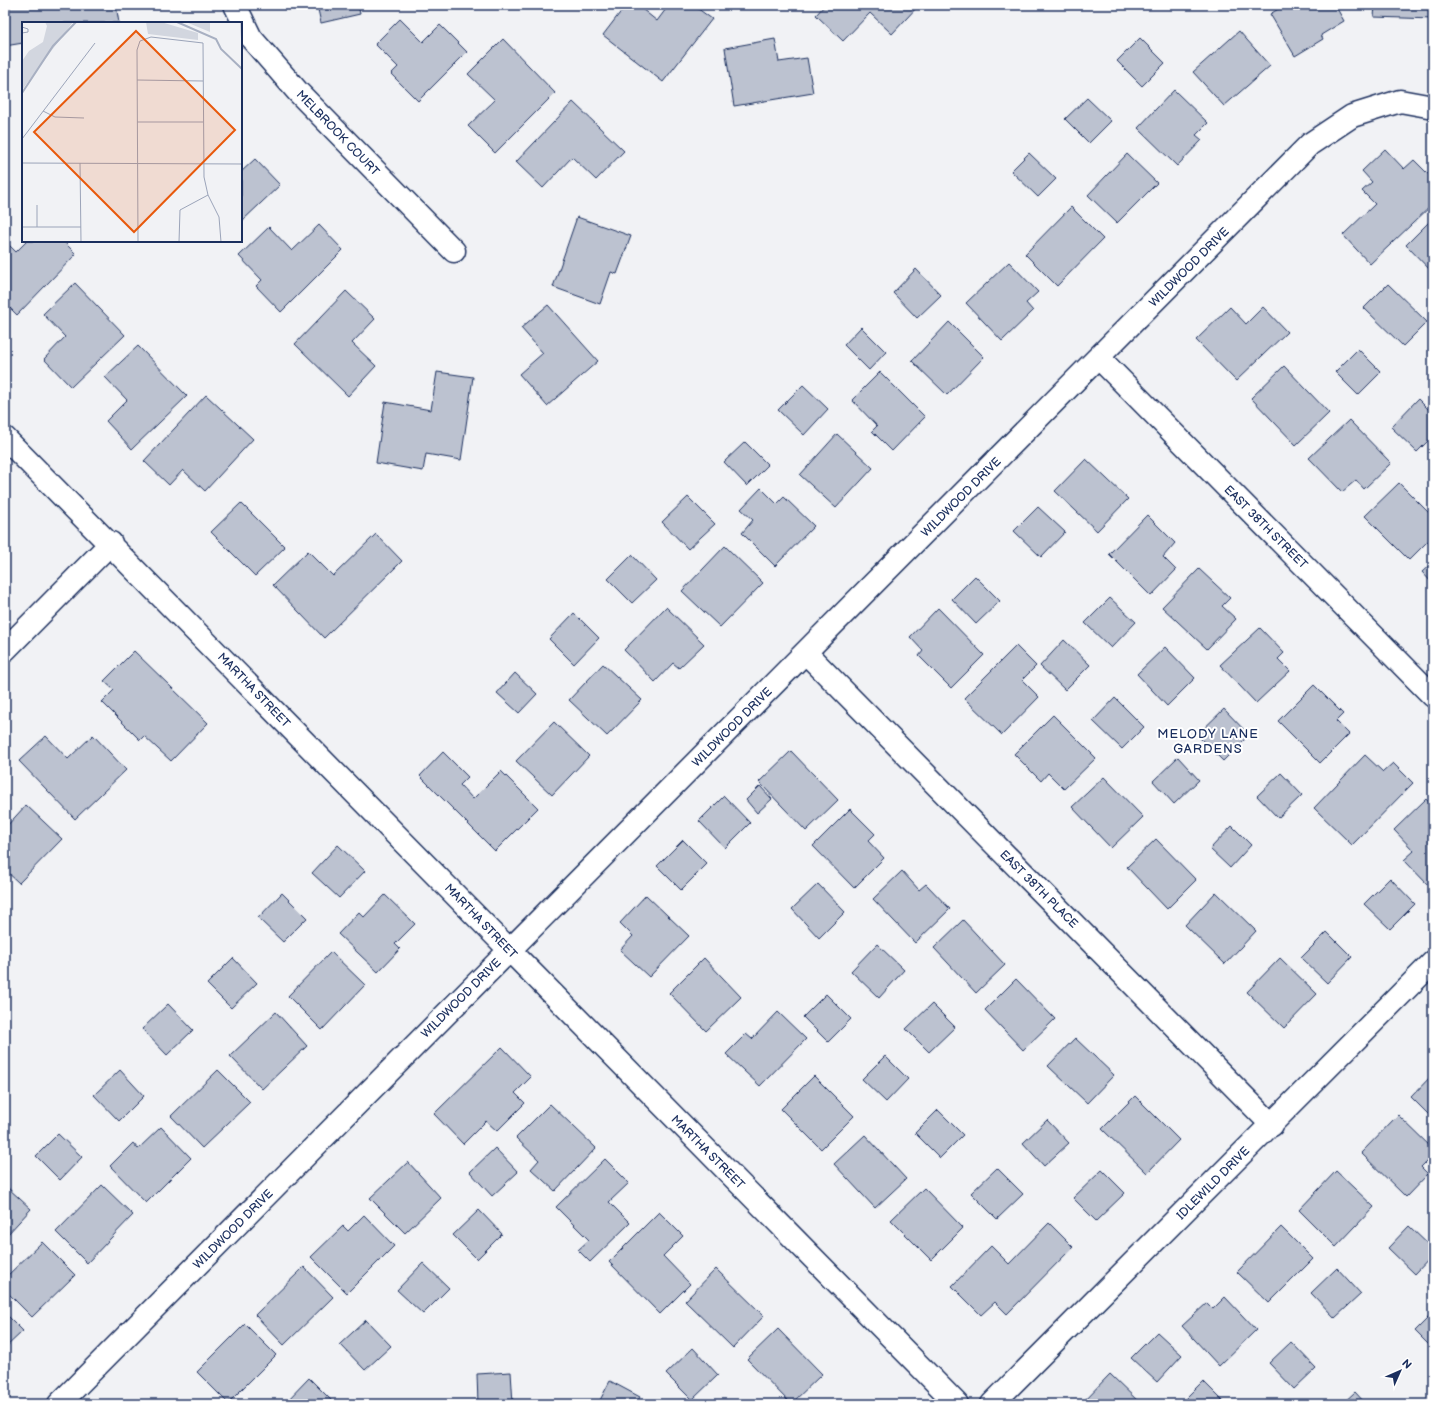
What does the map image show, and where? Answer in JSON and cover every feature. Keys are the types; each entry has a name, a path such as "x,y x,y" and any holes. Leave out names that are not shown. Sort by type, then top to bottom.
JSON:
{"street":[{"name":"MELBROOK COURT","path":"235,5 251,38 298,92 454,251"},
{"name":"WILDWOOD DRIVE","path":"59,1404 1310,144 1352,116 1400,101 1433,107"},
{"name":"EAST 38TH STREET","path":"1099,358 1433,696"},
{"name":"MARTHA STREET","path":"5,438 111,543 509,950 957,1404"},
{"path":"5,650 111,543"},
{"name":"EAST 38TH PLACE","path":"806,653 1272,1125"},
{"name":"IDLEWILD DRIVE","path":"992,1404 1433,962"}],"building":[{"path":"5,5 116,5 119,22 22,22 22,43 5,46"},
{"path":"317,5 358,5 360,14 321,23"},
{"path":"626,5 637,5 657,21 669,5 693,5 712,19 663,82 603,35"},
{"path":"825,5 919,5 892,34 870,13 843,41 816,15"},
{"path":"1285,5 1335,5 1344,21 1321,35 1323,39 1295,56 1270,14"},
{"path":"1375,5 1433,5 1433,19 1374,17"},
{"path":"400,19 423,42 440,25 467,52 418,101 391,74 398,67 375,44"},
{"path":"1239,31 1270,66 1224,106 1193,72"},
{"path":"1140,38 1165,63 1142,86 1117,61"},
{"path":"503,39 555,93 495,153 468,126 495,100 468,74"},
{"path":"775,39 779,62 807,58 813,93 734,106 725,48"},
{"path":"1174,90 1208,123 1196,135 1202,140 1177,166 1138,128"},
{"path":"1087,98 1111,121 1089,143 1065,119"},
{"path":"573,102 624,151 596,180 572,157 543,188 516,162"},
{"path":"1385,149 1404,169 1414,160 1433,179 1433,204 1370,264 1343,235 1375,204 1362,191 1372,182 1362,171"},
{"path":"1029,153 1056,179 1038,197 1011,171"},
{"path":"1127,154 1157,183 1117,223 1088,195"},
{"path":"255,159 280,185 242,221 242,171"},
{"path":"1071,207 1103,239 1057,286 1025,254"},
{"path":"577,217 631,236 617,274 611,272 600,304 553,287"},
{"path":"1433,218 1433,273 1406,245"},
{"path":"319,225 343,250 281,312 256,286 262,280 239,256 269,227 292,251"},
{"path":"5,241 16,252 26,242 64,242 76,254 17,315 5,303"},
{"path":"1009,262 1038,292 1026,303 1033,311 1002,341 966,303"},
{"path":"916,269 941,295 917,318 893,293"},
{"path":"75,283 125,335 71,387 44,359 65,337 43,314"},
{"path":"1388,284 1427,322 1403,346 1364,308"},
{"path":"346,291 375,319 352,343 376,366 348,396 295,344"},
{"path":"548,305 598,361 547,406 519,374 543,353 521,328"},
{"path":"1230,307 1246,324 1263,307 1287,332 1236,381 1196,340"},
{"path":"949,322 984,357 947,395 912,361"},
{"path":"861,327 886,352 869,370 844,345"},
{"path":"138,346 187,396 132,449 106,421 127,400 105,377"},
{"path":"1358,349 1381,372 1358,395 1335,372"},
{"path":"1284,366 1329,413 1296,445 1251,398"},
{"path":"437,372 473,377 461,460 426,454 423,471 376,463 385,402 431,410"},
{"path":"880,372 925,417 892,451 872,431 877,426 852,400"},
{"path":"803,385 828,409 804,435 778,410"},
{"path":"206,395 253,439 205,491 183,470 169,485 144,461"},
{"path":"1418,399 1433,414 1433,436 1417,452 1391,427"},
{"path":"1349,420 1391,463 1364,489 1356,480 1342,492 1309,458"},
{"path":"837,434 873,468 836,508 800,475"},
{"path":"745,442 768,465 747,486 724,462"},
{"path":"1086,459 1128,499 1097,531 1055,491"},
{"path":"1399,483 1433,517 1433,536 1409,560 1365,516"},
{"path":"761,488 777,504 784,497 814,526 775,566 742,533 753,520 741,509"},
{"path":"688,497 715,524 688,549 662,522"},
{"path":"241,503 285,547 255,576 211,532"},
{"path":"1038,507 1065,532 1041,557 1014,531"},
{"path":"1147,515 1175,543 1163,557 1176,570 1151,596 1109,554"},
{"path":"376,534 402,561 324,638 273,585 308,551 333,576"},
{"path":"725,546 763,583 720,627 682,591"},
{"path":"632,555 656,580 632,603 608,579"},
{"path":"1433,562 1433,584 1422,572"},
{"path":"1199,569 1230,598 1222,606 1236,619 1207,649 1162,607"},
{"path":"975,576 1000,601 976,624 952,599"},
{"path":"1110,598 1136,622 1111,648 1085,623"},
{"path":"666,607 704,644 679,668 673,663 655,682 624,650"},
{"path":"938,608 984,655 951,688 919,656 923,651 910,637"},
{"path":"574,613 599,638 574,664 549,639"},
{"path":"1260,628 1284,653 1278,659 1290,671 1256,703 1220,665"},
{"path":"1064,640 1090,665 1065,690 1040,666"},
{"path":"1016,646 1036,666 1022,680 1039,697 1002,735 964,698"},
{"path":"1165,647 1195,678 1167,706 1137,674"},
{"path":"134,651 208,723 171,761 144,736 140,740 102,702 114,690 104,681"},
{"path":"603,664 642,700 607,736 569,700"},
{"path":"515,673 537,694 519,713 497,693"},
{"path":"1314,685 1343,714 1336,721 1349,734 1320,763 1278,721"},
{"path":"1115,698 1144,727 1122,749 1093,721"},
{"path":"1224,709 1249,735 1223,761 1197,735"},
{"path":"1053,715 1096,758 1064,789 1048,773 1041,781 1014,754"},
{"path":"554,722 589,756 552,795 516,761"},
{"path":"93,735 126,770 75,819 19,761 46,736 68,759"},
{"path":"791,751 838,800 806,831 759,782"},
{"path":"443,752 468,777 460,785 473,799 501,771 538,808 495,851 420,776"},
{"path":"1365,755 1383,772 1393,763 1413,783 1352,845 1314,808"},
{"path":"1178,757 1199,780 1174,804 1153,781"},
{"path":"1281,773 1302,795 1278,818 1257,796"},
{"path":"1104,777 1143,817 1111,848 1072,807"},
{"path":"760,786 772,799 757,813 746,800"},
{"path":"724,796 750,823 725,848 699,821"},
{"path":"1426,799 1433,807 1433,882 1429,886 1404,860 1414,851 1394,830"},
{"path":"26,805 62,839 19,883 5,870 5,828"},
{"path":"850,809 875,834 868,841 884,858 854,888 813,846"},
{"path":"1232,826 1251,845 1230,868 1210,849"},
{"path":"1156,839 1196,880 1167,909 1127,867"},
{"path":"683,840 707,864 681,890 657,866"},
{"path":"338,845 365,871 339,898 312,873"},
{"path":"902,871 919,890 926,884 950,909 915,943 873,899"},
{"path":"1390,878 1415,904 1390,929 1364,904"},
{"path":"818,884 845,912 819,938 792,909"},
{"path":"1216,892 1256,931 1225,964 1185,925"},
{"path":"282,893 307,918 283,942 258,918"},
{"path":"385,895 415,924 395,944 400,949 378,972 338,934 359,912 364,917"},
{"path":"646,895 689,936 649,977 620,950 633,936 620,923"},
{"path":"963,920 1005,965 976,993 934,948"},
{"path":"1327,932 1352,957 1327,983 1301,958"},
{"path":"877,944 904,970 879,998 851,971"},
{"path":"331,952 365,985 322,1030 288,996"},
{"path":"233,958 257,983 231,1008 207,984"},
{"path":"704,958 741,997 706,1031 669,993"},
{"path":"1280,958 1317,994 1284,1028 1247,992"},
{"path":"1016,979 1055,1019 1023,1050 985,1010"},
{"path":"826,994 851,1019 828,1042 803,1017"},
{"path":"168,1004 193,1030 167,1055 142,1029"},
{"path":"932,1004 955,1027 929,1052 906,1029"},
{"path":"276,1012 307,1046 262,1089 230,1056"},
{"path":"778,1012 806,1039 760,1086 726,1054 746,1034 752,1039"},
{"path":"1075,1038 1114,1075 1087,1103 1048,1066"},
{"path":"502,1047 531,1077 515,1093 525,1103 497,1131 486,1121 463,1144 434,1114"},
{"path":"885,1056 908,1079 886,1102 862,1079"},
{"path":"120,1070 144,1096 119,1121 94,1095"},
{"path":"218,1070 250,1102 202,1148 171,1116"},
{"path":"1433,1074 1433,1119 1411,1097"},
{"path":"814,1076 854,1116 821,1149 781,1109"},
{"path":"1135,1096 1179,1140 1147,1173 1102,1129"},
{"path":"550,1104 596,1148 555,1191 531,1169 539,1160 516,1138"},
{"path":"938,1110 963,1135 940,1158 915,1133"},
{"path":"1398,1115 1433,1149 1433,1155 1421,1167 1428,1174 1406,1197 1361,1153"},
{"path":"1047,1120 1069,1143 1044,1166 1023,1143"},
{"path":"161,1127 191,1158 146,1203 110,1166 133,1143 138,1149"},
{"path":"58,1134 82,1157 60,1180 36,1156"},
{"path":"865,1135 906,1179 875,1208 834,1164"},
{"path":"495,1148 518,1172 492,1196 470,1172"},
{"path":"605,1159 629,1183 609,1202 630,1223 590,1262 578,1250 589,1240 556,1207"},
{"path":"408,1162 441,1198 405,1233 370,1198"},
{"path":"997,1168 1023,1194 997,1219 971,1193"},
{"path":"1102,1170 1125,1193 1096,1221 1073,1198"},
{"path":"1336,1171 1374,1207 1336,1247 1299,1210"},
{"path":"102,1185 133,1215 87,1263 56,1232"},
{"path":"8,1188 31,1209 7,1235 5,1232 5,1191"},
{"path":"924,1188 963,1228 931,1260 891,1220"},
{"path":"479,1210 502,1234 477,1259 453,1235"},
{"path":"659,1212 683,1236 663,1256 690,1284 660,1314 609,1262"},
{"path":"364,1215 394,1246 347,1293 311,1257 343,1226 348,1231"},
{"path":"1049,1223 1073,1247 1007,1314 995,1302 981,1315 952,1286 991,1246 1009,1264"},
{"path":"1409,1226 1433,1249 1433,1255 1415,1274 1388,1248"},
{"path":"1281,1227 1313,1259 1269,1303 1237,1272"},
{"path":"42,1242 75,1275 32,1317 5,1290 5,1278"},
{"path":"423,1263 449,1288 423,1314 397,1290"},
{"path":"304,1267 333,1297 284,1345 255,1315"},
{"path":"1337,1268 1361,1294 1335,1318 1311,1293"},
{"path":"716,1269 764,1316 733,1348 685,1301"},
{"path":"1225,1297 1256,1330 1219,1366 1182,1326 1207,1303 1213,1309"},
{"path":"5,1313 23,1331 5,1348"},
{"path":"1433,1313 1433,1349 1415,1331"},
{"path":"366,1320 391,1346 365,1370 340,1344"},
{"path":"245,1324 276,1355 228,1403 197,1372"},
{"path":"778,1329 822,1374 791,1404 747,1359"},
{"path":"1157,1332 1182,1355 1157,1382 1131,1358"},
{"path":"1291,1342 1316,1368 1294,1389 1269,1363"},
{"path":"693,1348 718,1375 692,1400 666,1374"},
{"path":"511,1372 513,1404 478,1404 477,1374"},
{"path":"1110,1374 1141,1404 1081,1404"},
{"path":"309,1378 334,1403 284,1404"},
{"path":"610,1381 640,1397 636,1404 598,1404"},
{"path":"1203,1381 1226,1404 1180,1404"},
{"path":"1355,1392 1366,1404 1342,1404"}],"district":[{"name":"MELODY LANE GARDENS","path":"1208,740"}]}
